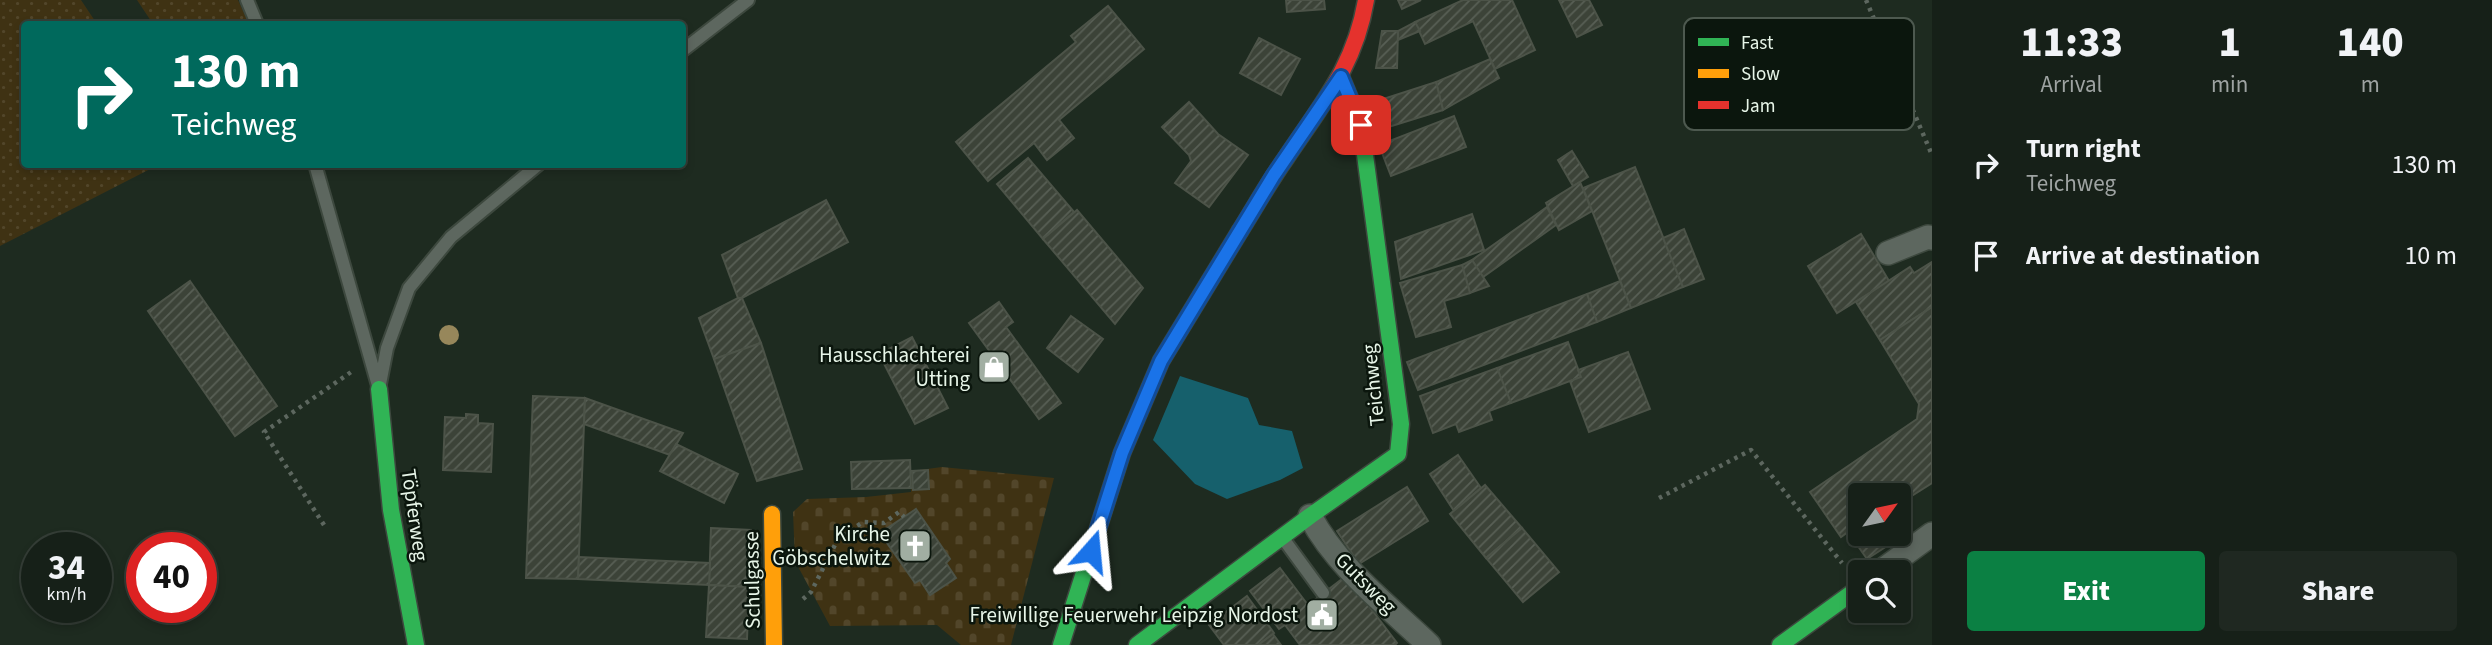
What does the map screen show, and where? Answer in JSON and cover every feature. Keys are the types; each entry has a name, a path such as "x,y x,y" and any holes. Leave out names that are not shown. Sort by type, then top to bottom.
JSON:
{"street":[{"path":"1061,645 1122,453 1161,361 1274,175 1341,77 1362,30 1366,0"},
{"name":"Teichweg","path":"1137,645 1398,454 1401,424 1361,125 1341,77"},
{"path":"1888,253 1928,237 1932,238"},
{"name":"Töpferweg","path":"380,389 391,510 416,645"},
{"name":"Schulgasse","path":"772,514 774,645"},
{"name":"Gutsweg","path":"1310,516 1321,536 1357,577 1429,645"},
{"path":"1896,560 1932,534"},
{"path":"1780,645 1848,596"}],"lane":[{"path":"247,0 256,21"},
{"path":"686,48 748,0"},
{"name":"Töpferweg","path":"315,168 380,389"},
{"name":"Töpferweg","path":"380,389 387,348 409,288 451,237 534,168"},
{"path":"1282,537 1323,593"}],"path":[{"path":"1866,0 1874,18"},
{"path":"1914,113 1932,155"},
{"path":"324,525 264,432 370,360"},
{"path":"1659,498 1751,450 1843,565"},
{"path":"795,607 811,592 838,539 863,522 884,523 899,512 904,517"}],"green space":[{"path":"0,0 81,0 95,21 21,21 21,168 152,168 0,246"},
{"path":"137,0 238,0 248,21 151,21"},
{"path":"942,467 1054,478 1011,645 961,645 937,625 830,626 795,561 793,512 807,499 911,492 912,471"}],"water":[{"path":"1180,376 1248,398 1259,425 1292,431 1303,468 1280,480 1227,499 1195,484 1153,440"}],"building":[{"path":"1286,0 1324,0 1325,9 1287,12"},
{"path":"1398,0 1421,0 1402,9"},
{"path":"1463,0 1512,0 1535,50 1495,69 1473,21 1425,44 1415,22"},
{"path":"1559,0 1589,0 1602,25 1577,37"},
{"path":"1108,6 1144,49 1059,120 1074,138 1047,160 1034,143 988,181 956,142 1076,42 1071,36"},
{"path":"1415,22 1420,31 1398,40 1398,31"},
{"path":"1382,31 1398,31 1397,68 1376,68"},
{"path":"1259,38 1300,59 1281,95 1240,73"},
{"path":"1490,59 1499,78 1443,110 1436,82"},
{"path":"1436,82 1443,110 1379,130 1374,102"},
{"path":"1189,102 1218,134 1248,155 1209,207 1175,183 1191,161 1189,155 1162,127"},
{"path":"1454,116 1466,147 1391,176 1379,145"},
{"path":"1572,151 1588,177 1573,186 1558,160"},
{"path":"1028,158 1074,212 1043,239 997,184"},
{"path":"1635,167 1683,287 1631,308 1583,188"},
{"path":"1580,182 1592,211 1559,230 1546,203"},
{"path":"826,200 848,242 738,298 722,255"},
{"path":"1547,207 1556,225 1483,277 1472,260"},
{"path":"1077,210 1143,288 1115,324 1043,239"},
{"path":"1472,214 1484,250 1401,279 1395,242"},
{"path":"1684,229 1704,279 1683,287 1663,238"},
{"path":"1861,234 1889,281 1837,313 1808,266"},
{"path":"1472,260 1489,286 1470,293 1462,265"},
{"path":"1932,262 1932,307 1880,340 1856,302 1910,267 1914,273"},
{"path":"1462,265 1470,293 1444,301 1451,327 1416,337 1400,283"},
{"path":"190,281 277,406 235,436 148,311"},
{"path":"1620,281 1631,308 1597,322 1587,294"},
{"path":"1587,294 1597,322 1418,390 1407,362"},
{"path":"742,298 761,343 714,359 699,318"},
{"path":"999,302 1013,322 1006,327 1061,403 1039,419 969,323"},
{"path":"1932,307 1932,483 1911,496 1911,483 1848,483 1848,532 1841,537 1810,492 1917,419 1919,404 1880,340"},
{"path":"1071,316 1103,339 1078,372 1047,348"},
{"path":"912,337 948,408 915,424 879,354"},
{"path":"1568,342 1581,377 1511,403 1497,368"},
{"path":"761,343 802,469 757,481 714,359"},
{"path":"1628,352 1650,409 1589,432 1570,381 1581,377 1578,370"},
{"path":"1497,368 1511,403 1489,411 1492,420 1459,432 1456,424 1433,433 1420,396"},
{"path":"533,396 585,398 578,579 526,578"},
{"path":"585,398 683,433 670,455 584,424"},
{"path":"466,414 478,415 478,423 493,424 491,472 443,470 445,417 466,418"},
{"path":"676,444 738,474 724,503 660,471"},
{"path":"1458,455 1481,488 1454,511 1430,474"},
{"path":"910,460 911,488 852,489 851,462"},
{"path":"928,470 929,489 913,490 912,471"},
{"path":"1485,485 1522,528 1486,558 1450,514"},
{"path":"1407,487 1428,521 1359,564 1337,531"},
{"name":"Kirche Göbschelwitz","path":"916,509 950,559 946,563 956,578 930,595 920,580 915,583 880,533"},
{"path":"711,528 751,530 749,587 709,585"},
{"path":"1522,528 1559,572 1523,602 1486,558"},
{"path":"1858,546 1887,546 1867,559"},
{"path":"579,557 710,563 709,585 578,579"},
{"name":"Freiwillige Feuerwehr Leipzig Nordost","path":"1280,568 1308,605 1346,576 1397,643 1300,645 1285,625 1279,629 1250,591"},
{"path":"709,585 749,587 747,639 706,637"},
{"path":"1247,596 1274,633 1258,645 1224,645 1209,625"},
{"path":"1273,634 1281,645 1258,645"}],"traffic: fast":[{"path":"1137,645 1398,454 1401,424 1361,125 1341,77"},
{"path":"1061,645 1122,453 1161,361 1240,231"},
{"path":"379,389 391,510 416,645"},
{"path":"1780,645 1848,596"}],"traffic: slow":[{"path":"772,514 774,645"}],"traffic: jam":[{"path":"1240,231 1345,65 1361,24 1366,0"}],"place":[{"name":"Hausschlachterei Utting","path":"994,367"},
{"name":"Kirche Göbschelwitz","path":"915,546"},
{"name":"Freiwillige Feuerwehr Leipzig Nordost","path":"1322,615"}],"route":[{"path":"1091,551 1122,453 1161,361 1274,175 1341,77 1361,125"}]}
